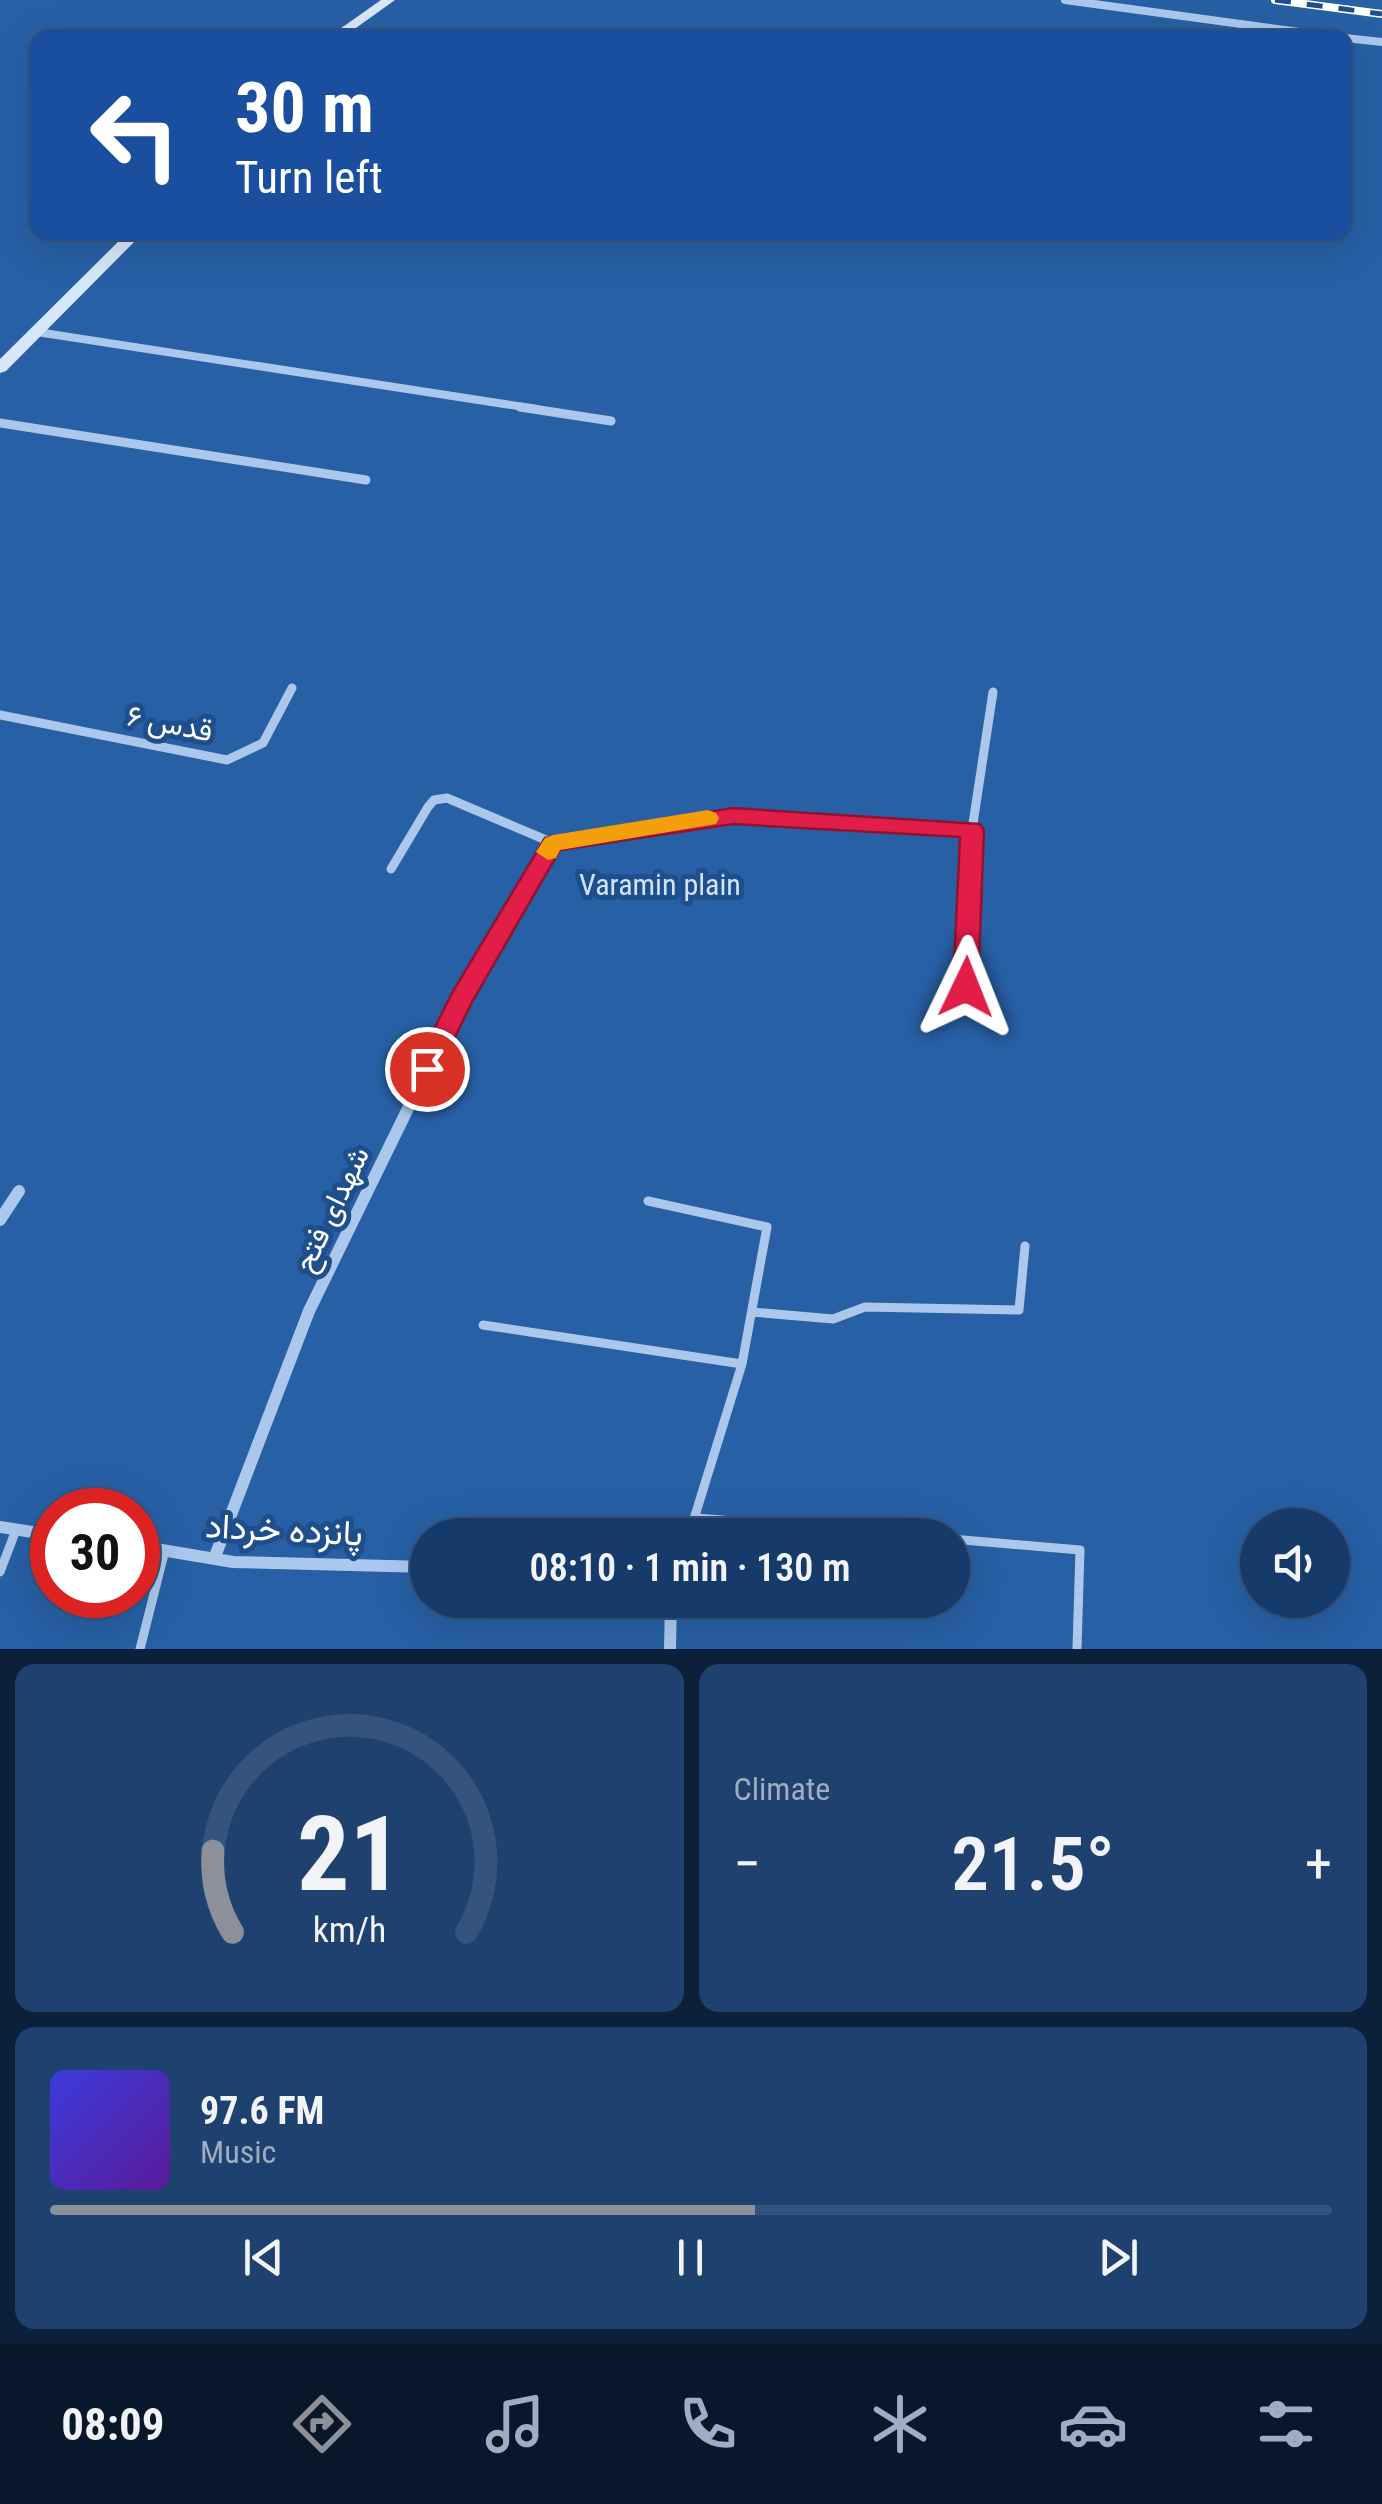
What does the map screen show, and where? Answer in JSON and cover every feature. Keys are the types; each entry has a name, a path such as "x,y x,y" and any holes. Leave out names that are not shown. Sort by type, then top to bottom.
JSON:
{"street":[{"path":"345,30 390,0"},
{"path":"1065,0 1286,30"},
{"path":"1352,39 1382,42"},
{"path":"0,368 129,240"},
{"path":"38,332 611,421"},
{"path":"0,423 366,480"},
{"name":"قدس ۶","path":"0,715 227,760 266,746 292,688"},
{"path":"966,987 972,830 994,692"},
{"path":"391,869 428,807 434,800 447,798 553,844 733,816 972,830"},
{"name":"شهدای فتح","path":"214,1558 309,1311 461,1000 553,844"},
{"path":"0,1220 19,1191"},
{"path":"0,1528 30,1532"},
{"name":"پانزده خرداد","path":"160,1549 214,1558 410,1565"},
{"path":"670,1618 670,1649"}],"lane":[{"path":"648,1202 768,1227 742,1364 697,1518"},
{"path":"752,1312 834,1320 865,1308 1019,1310 1025,1246"},
{"path":"483,1326 742,1364"},
{"path":"0,1572 16,1530"},
{"path":"970,1541 1080,1550 1077,1648"},
{"path":"140,1649 166,1550"}],"green space":[{"name":"Varamin plain","path":"0,0 1382,0 1382,1649 0,1649"}],"railway":[{"path":"1275,0 1382,14"}],"slow traffic":[{"path":"548,852 553,844 708,818"}],"route":[{"path":"427,1069 461,1000 553,844 692,820 733,816 972,830 966,987"}]}
